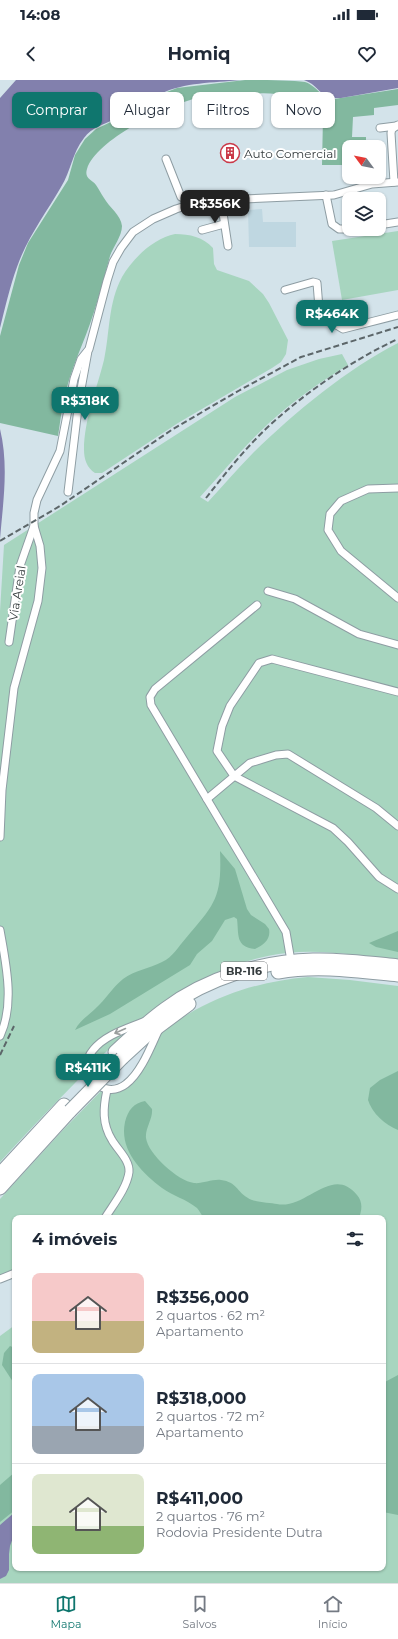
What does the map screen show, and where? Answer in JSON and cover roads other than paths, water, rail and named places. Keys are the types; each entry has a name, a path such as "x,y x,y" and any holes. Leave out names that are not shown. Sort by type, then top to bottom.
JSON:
{"highway":[{"name":"BR-116","path":"160,1019 166,1008 187,996 216,981 255,968 290,961 314,960 342,960 398,966"},
{"name":"BR-116","path":"0,1174 118,1055 138,1030 207,994 231,983 291,970 324,969 398,975"},
{"name":"BR-116","path":"0,1188 67,1108"}],"street":[{"path":"380,128 397,125"},
{"path":"166,159 181,197 193,202 326,196 343,193 372,184 396,182 392,129 397,125"},
{"path":"326,196 332,224 339,229 342,229"},
{"path":"221,200 228,246"},
{"path":"68,492 78,400 89,349 113,262 124,242 133,232 153,219 176,208 202,202"},
{"path":"386,224 398,222"},
{"path":"202,230 224,224"},
{"path":"285,290 313,282 317,283 319,308 333,323 343,329 398,315"},
{"path":"0,837 2,790 14,688 38,601 42,568 40,546 34,526 34,513 38,500 60,451 74,379 82,359 89,349"},
{"path":"398,488 368,489 341,501 330,514 328,530 341,551 398,598"},
{"name":"Via Areial","path":"9,642 20,566 34,526"},
{"path":"268,591 295,599 360,634 398,645"},
{"path":"257,605 155,689 150,697 151,705 286,932 290,961"},
{"path":"398,692 272,659 259,662 230,706 222,726 217,751 234,776 333,828 348,842 379,877 398,889"},
{"path":"207,799 250,763 276,755 288,754 376,808 398,826"},
{"path":"0,930 6,970 8,1004 7,1014 0,1036"},
{"path":"160,1019 147,1054 130,1080 118,1089 107,1090 97,1084 89,1073 87,1063 92,1050 107,1038 160,1019"},
{"path":"106,1215 124,1187 129,1171 126,1162 111,1139 105,1124 103,1108 107,1090"},
{"path":"0,1280 12,1274"}],"water":[{"path":"16,80 240,80 189,85 165,92 110,92 110,121 102,125 102,92 12,92 12,128 96,128 87,134 80,144 64,181 31,236 21,256 12,282 0,328 0,98"},
{"path":"304,80 398,80 398,88 335,98 335,92 322,92"},
{"path":"0,429 3,443 5,470 0,539"},
{"path":"12,1515 12,1540 9,1554 9,1570 6,1576 0,1579 0,1525"}],"railway":[{"path":"0,541 60,506 173,429 301,357 398,327"},
{"path":"206,498 249,446 292,406 351,364 398,339"},
{"path":"0,1055 14,1026"}],"place":[{"name":"Auto Comercial","path":"230,153"}]}
